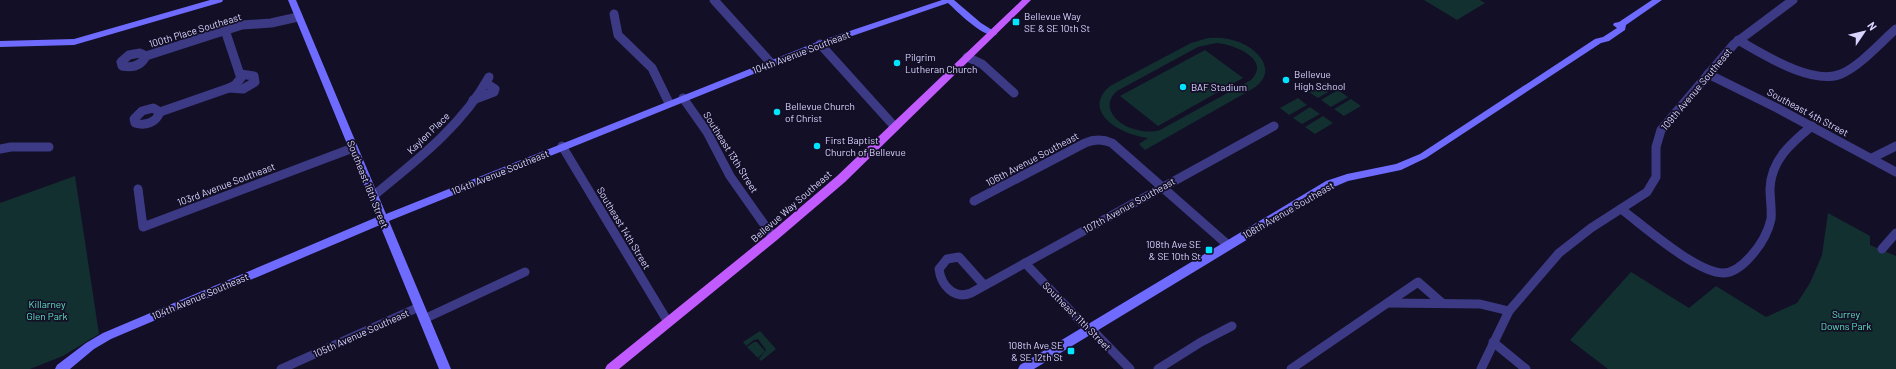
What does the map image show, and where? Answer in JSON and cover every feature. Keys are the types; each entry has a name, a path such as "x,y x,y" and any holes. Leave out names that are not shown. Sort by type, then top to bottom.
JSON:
{"main road":[{"name":"Bellevue Way Southeast","path":"611,369 773,237 841,179 1028,0"}],"street":[{"path":"0,44 74,42 219,0"},
{"name":"Southeast 16th Street","path":"292,0 445,369"},
{"path":"714,0 771,63"},
{"path":"949,0 978,25 993,33"},
{"name":"104th Avenue Southeast","path":"61,369 90,346 107,336 383,219 669,103 820,44 949,0"},
{"name":"108th Avenue Southeast","path":"1024,369 1330,184 1347,178 1398,168 1423,156 1598,41 1606,39 1622,28 1622,24 1658,0"},
{"name":"109th Avenue Southeast","path":"1481,369 1492,342 1509,311 1559,253 1647,192 1654,184 1657,173 1654,147 1658,136 1708,74 1738,40 1793,0"},
{"path":"614,14 618,35 626,45 642,57 652,68 669,103"},
{"name":"100th Place Southeast","path":"146,56 247,24 270,23 298,17"},
{"path":"1738,40 1804,72 1819,76 1838,76 1896,29"},
{"path":"225,30 239,78"},
{"path":"820,44 895,127"},
{"path":"967,57 982,64 1014,93"},
{"name":"Southeast 4th Street","path":"1708,74 1812,126 1896,172"},
{"path":"160,112 229,88 239,78 254,76 256,80 253,84 240,90 229,88"},
{"name":"Kaylen Place","path":"373,196 416,160 463,114 487,80"},
{"name":"Southeast 13th Street","path":"683,98 707,132 730,176 773,237"},
{"name":"107th Avenue Southeast","path":"984,285 959,257 952,256 946,259 939,269 941,281 946,288 953,292 967,295 1162,186 1274,126"},
{"path":"1621,209 1696,264 1714,272 1722,273 1736,269 1760,246 1766,234 1771,220 1770,181 1776,163 1788,146 1812,126"},
{"name":"106th Avenue Southeast","path":"974,201 1085,143 1101,140 1112,143 1162,186"},
{"name":"Southeast 14th Street","path":"562,146 668,322"},
{"path":"1872,158 1896,146"},
{"path":"0,150 11,147 49,147"},
{"name":"103rd Avenue Southeast","path":"138,189 143,227 353,148"},
{"path":"1162,186 1228,245"},
{"path":"1882,249 1889,239 1896,233"},
{"name":"Southeast 11th Street","path":"1024,263 1130,369"},
{"name":"105th Avenue Southeast","path":"424,319 525,272"},
{"path":"1291,369 1418,282 1442,303"},
{"path":"1388,303 1487,305 1509,311"},
{"name":"105th Avenue Southeast","path":"281,369 419,307"},
{"path":"1158,369 1201,342 1232,326"},
{"path":"1492,342 1526,369"}],"green space":[{"path":"1424,0 1480,0 1485,3 1457,20"},
{"path":"1208,38 1228,39 1239,42 1253,50 1259,56 1265,68 1265,75 1254,88 1145,150 1139,144 1148,138 1128,133 1117,128 1102,114 1099,105 1102,96 1110,86 1191,43","holes":["1216,43 1232,46 1248,54 1254,59 1257,66 1256,72 1251,80 1160,130 1141,131 1131,128 1118,121 1114,116 1110,104 1112,97 1117,91 1198,47"]},
{"path":"1205,50 1243,78 1158,126 1120,96"},
{"path":"1326,82 1335,88 1318,98 1309,92"},
{"path":"1338,90 1348,97 1331,107 1321,100"},
{"path":"1298,98 1307,105 1289,115 1280,108"},
{"path":"1351,99 1361,106 1344,116 1334,109"},
{"path":"1310,107 1320,114 1302,124 1293,118"},
{"path":"1323,116 1333,123 1315,134 1305,127"},
{"name":"Killarney Glen Park","path":"75,176 99,334 63,356 30,369 0,369 0,203"},
{"name":"Surrey Downs Park","path":"1828,213 1870,236 1870,245 1896,256 1896,369 1608,369 1570,340 1631,272 1689,308 1716,286 1766,317 1797,303 1810,283 1822,255"},
{"path":"760,331 776,349 761,361 759,359 766,350 758,339 746,346 743,342"},
{"path":"754,342 757,342 765,351 758,358 747,347"}],"place":[{"name":"Bellevue Way SE & SE 10th St","path":"1016,22"},
{"name":"Pilgrim Lutheran Church","path":"897,63"},
{"name":"Bellevue High School","path":"1286,80"},
{"name":"BAF Stadium","path":"1183,87"},
{"name":"Bellevue Church of Christ","path":"777,112"},
{"name":"First Baptist Church of Bellevue","path":"817,146"},
{"name":"108th Ave SE & SE 10th St","path":"1209,250"},
{"name":"108th Ave SE & SE 12th St","path":"1071,351"}]}
